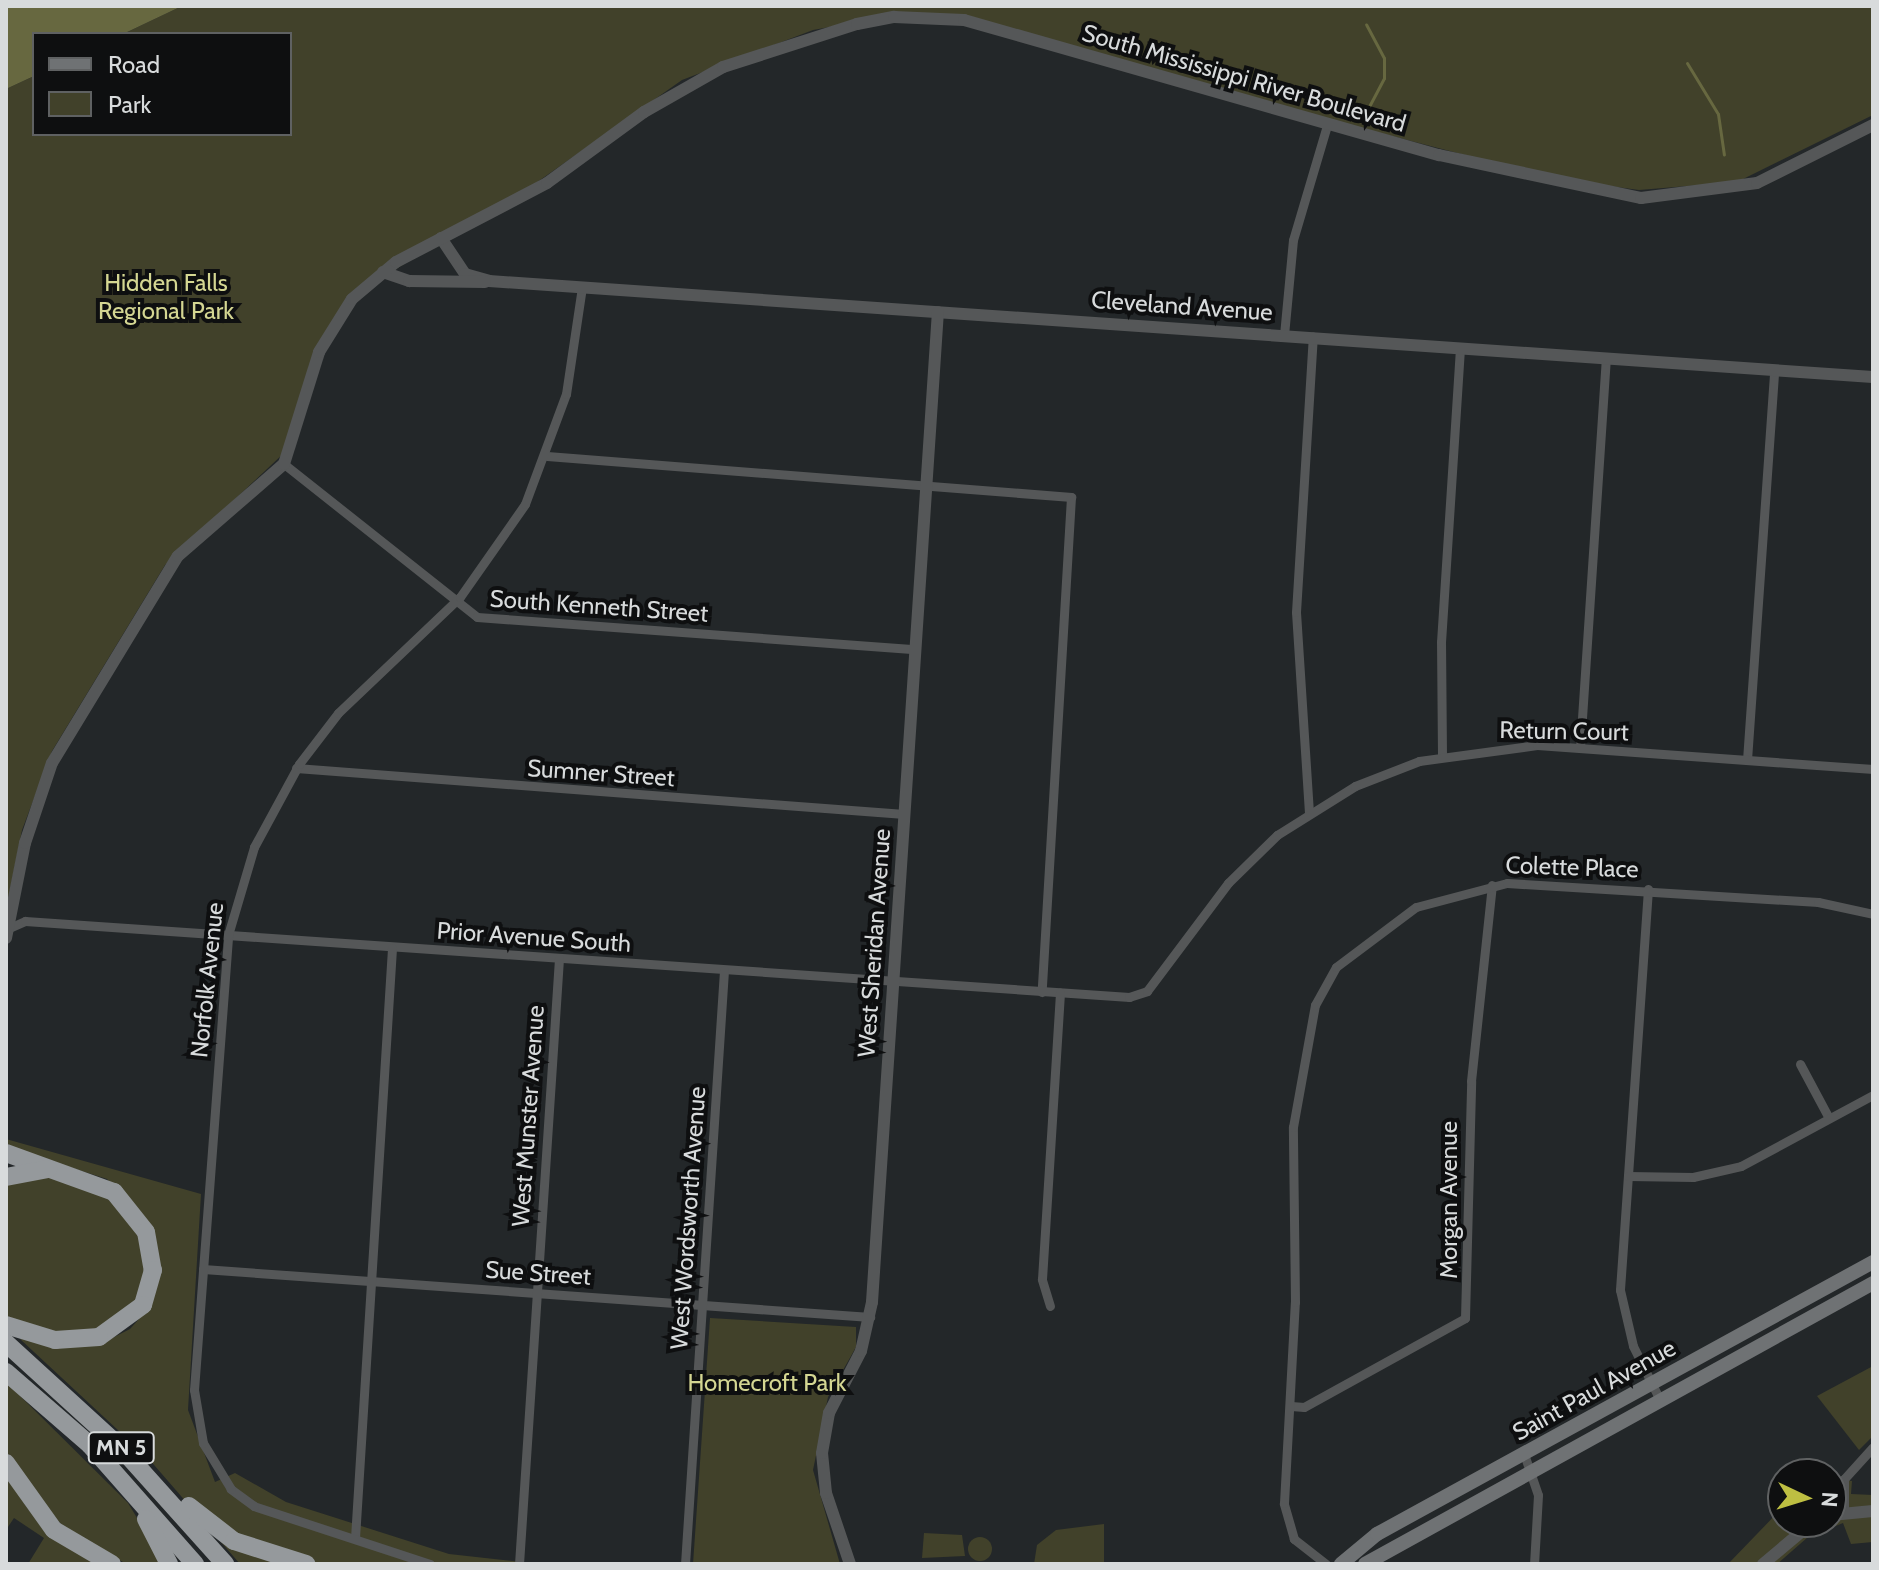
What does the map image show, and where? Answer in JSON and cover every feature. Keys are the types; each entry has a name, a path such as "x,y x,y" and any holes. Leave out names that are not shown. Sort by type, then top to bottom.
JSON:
{"highway":[{"path":"6,1153 93,1179 133,1210 151,1245 149,1294 126,1324 82,1341 6,1325"},
{"path":"6,1177 59,1168"},
{"name":"MN 5","path":"6,1343 149,1478 225,1564"},
{"name":"MN 5","path":"6,1372 128,1485 195,1564"},
{"path":"6,1463 48,1524 112,1564"},
{"path":"149,1478 234,1541 306,1564"},
{"path":"128,1485 169,1564"}],"main road":[{"name":"Saint Paul Avenue","path":"1341,1564 1377,1534 1873,1262"},
{"name":"Saint Paul Avenue","path":"1365,1564 1873,1283"}],"street":[{"name":"South Mississippi River Boulevard","path":"284,464 329,333 383,272 547,183 685,85 769,50 894,17 964,20 1327,125 1609,195 1669,199 1757,183 1873,125"},
{"path":"1284,335 1293,240 1327,125"},
{"name":"Cleveland Avenue","path":"441,238 465,274 489,281"},
{"name":"Cleveland Avenue","path":"383,272 409,281 489,281 582,287 1873,377"},
{"name":"Norfolk Avenue","path":"355,1538 254,1506 231,1489 203,1443 194,1390 228,935 247,866 296,768 338,713 455,602 506,535 547,456 573,363 582,287"},
{"name":"West Sheridan Avenue","path":"850,1564 826,1493 822,1453 829,1413 870,1317 938,312"},
{"path":"1309,813 1296,612 1313,337"},
{"path":"1442,755 1441,642 1460,348"},
{"path":"1580,748 1606,358"},
{"path":"1747,760 1774,370"},
{"path":"547,456 926,483 1071,497 1042,992"},
{"path":"6,938 52,763 148,599 178,556 284,464"},
{"name":"South Kenneth Street","path":"284,464 455,602 487,619 915,649"},
{"name":"Return Court","path":"1060,993 1142,995 1228,883 1309,813 1387,772 1442,755 1580,748 1873,769"},
{"name":"Sumner Street","path":"296,768 904,814"},
{"name":"Colette Place","path":"1326,1564 1294,1539 1285,1516 1291,1406 1293,1127 1315,1005 1336,967 1375,932 1442,896 1492,885 1648,889 1818,902 1873,914"},
{"name":"Morgan Avenue","path":"1291,1406 1304,1407 1465,1318 1471,1081 1492,885"},
{"path":"1648,889 1622,1310 1650,1383 1660,1400"},
{"name":"Prior Avenue South","path":"7,929 25,921 1060,993"},
{"path":"392,948 355,1538 430,1564"},
{"name":"West Munster Avenue","path":"519,1564 559,958"},
{"name":"West Wordsworth Avenue","path":"685,1564 724,970"},
{"path":"1050,1306 1042,1279 1060,993"},
{"path":"1800,1064 1829,1118"},
{"path":"1628,1176 1717,1173 1873,1095"},
{"name":"Sue Street","path":"203,1269 870,1317"},
{"path":"1847,1476 1873,1447"},
{"path":"1524,1454 1533,1471 1534,1564"},
{"path":"1847,1512 1873,1511"},
{"path":"1763,1564 1794,1538"}],"green space":[{"name":"Hidden Falls Regional Park","path":"182,6 1873,6 1873,115 1737,182 1639,190 1558,179 913,12 813,30 682,80 516,197 351,296 309,370 285,452 165,565 52,751 22,830 6,909 6,89 32,77 32,136 292,136 292,32 127,32"},
{"path":"6,1139 201,1194 188,1410 215,1482 235,1473 286,1502 449,1554 539,1564 240,1564 148,1458 20,1339 100,1344 130,1329 146,1311 160,1270 151,1229 107,1179 6,1147"},
{"path":"42,1174 104,1194 142,1235 148,1278 127,1317 76,1336 6,1320 6,1183"},
{"name":"Homecroft Park","path":"710,1318 856,1327 856,1347 828,1397 813,1470 840,1564 693,1564"},
{"path":"1873,1366 1873,1436 1859,1450 1817,1396"},
{"path":"6,1382 128,1503 165,1564 127,1564 72,1536 18,1477 6,1453"},
{"path":"6,1476 28,1509 96,1564 28,1564 44,1538 14,1518 6,1530"},
{"path":"1847,1480 1852,1481 1851,1494 1873,1495 1873,1542 1851,1544 1847,1534"},
{"path":"1104,1524 1104,1564 1034,1564 1037,1545 1056,1530"},
{"path":"1767,1524 1767,1538 1807,1538 1777,1564 1728,1564"},
{"path":"924,1533 962,1535 965,1556 922,1558"},
{"path":"980,1537 991,1544 992,1549 985,1560 980,1561 969,1554 968,1549 975,1538"}],"shaded area":[{"path":"6,6 182,6 127,32 32,32 32,77 6,89"}],"waterway":[{"path":"1364,116 1384,78 1384,58 1366,24"},
{"path":"1687,63 1718,114 1724,155"}]}
